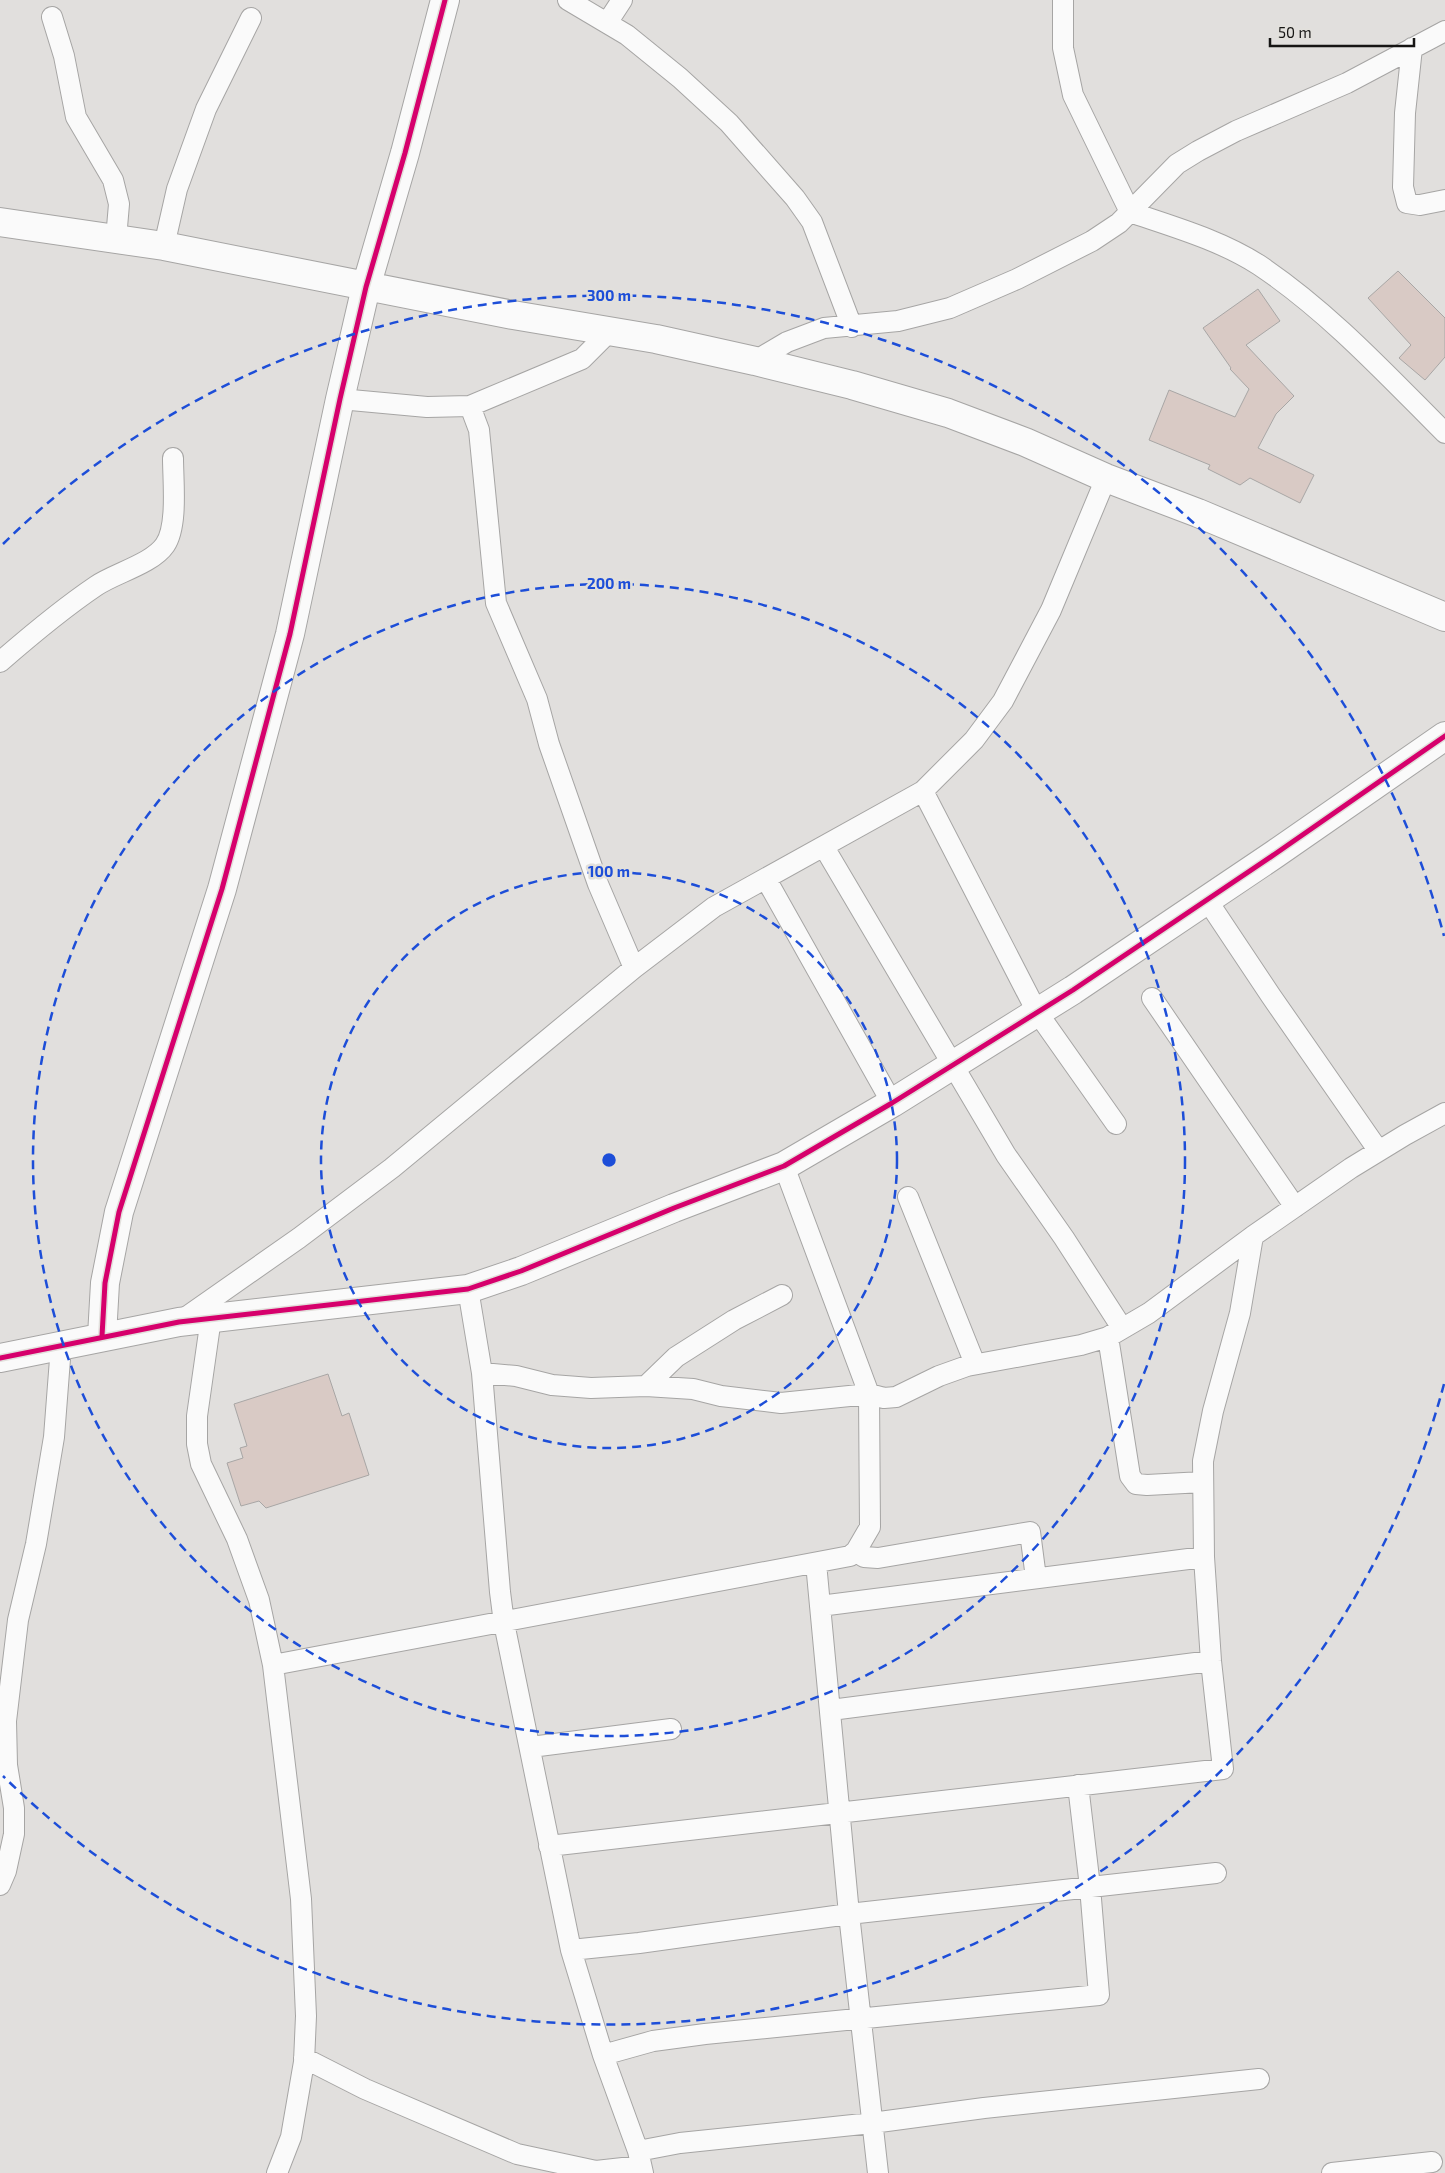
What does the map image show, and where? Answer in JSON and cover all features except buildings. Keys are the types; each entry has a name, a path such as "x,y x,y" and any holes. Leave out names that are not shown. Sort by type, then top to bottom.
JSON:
{"street":[{"path":"102,1336 105,1283 119,1212 225,880 290,634 366,287 405,153 445,0"},
{"path":"568,0 626,35 649,54 728,123 795,198 812,222 852,327"},
{"path":"607,23 622,0"},
{"path":"1063,0 1063,48 1073,95 1130,212 1202,236 1258,265 1329,319 1445,432"},
{"path":"52,17 64,56 76,117 114,180 119,204 116,239"},
{"path":"164,246 177,189 206,109 251,18"},
{"path":"755,361 787,342 824,328 852,327 898,321 950,308 1017,279 1092,241 1119,223 1177,164 1198,151 1236,131 1348,83 1445,31"},
{"path":"1412,48 1406,112 1403,187 1407,203 1420,205 1445,200"},
{"path":"0,222 164,246 513,316 609,332 755,361 852,385 948,413 1025,442 1106,478 1198,513 1445,617"},
{"path":"340,399 427,406 470,406 582,359 609,332"},
{"path":"470,406 479,430 496,603 537,699 549,744 598,884 634,968"},
{"path":"0,662 59,612 99,584 144,562 165,546 172,528 173,458"},
{"path":"180,1322 299,1238 392,1168 634,968 714,907 923,791 974,740 1003,701 1051,610 1106,478"},
{"path":"0,1358 102,1336 180,1322 468,1289 521,1271 784,1166 953,1066 1037,1012 1208,900 1445,736"},
{"path":"923,791 1037,1012 1116,1124"},
{"path":"824,847 1006,1155 1115,1332 1130,1476 1136,1484 1147,1485 1203,1482"},
{"path":"766,879 892,1103"},
{"path":"1208,900 1271,996 1378,1150"},
{"path":"1152,998 1295,1207"},
{"path":"482,1373 516,1376 552,1385 591,1388 646,1386 694,1389 721,1396 782,1403 869,1394 884,1398 896,1397 939,1376 975,1364 1081,1345 1115,1332 1149,1313 1253,1236 1378,1150 1445,1113"},
{"path":"273,1665 816,1563 850,1556 856,1551 870,1527 869,1394 784,1166"},
{"path":"908,1197 975,1364"},
{"path":"549,1846 1223,1769 1211,1662 1204,1557 1203,1461 1213,1411 1240,1313 1253,1236"},
{"path":"468,1289 482,1373 504,1623 571,1950 603,2055 640,2163"},
{"path":"646,1386 676,1357 734,1320 782,1295"},
{"path":"211,1318 197,1416 201,1464 237,1539 259,1600 273,1665 301,1899 306,2016 304,2058 291,2137 277,2173"},
{"path":"0,1885 6,1871 14,1834 14,1808 7,1765 6,1721 18,1620 36,1544 54,1437 62,1346"},
{"path":"856,1551 864,1557 878,1558 1030,1532 1036,1578"},
{"path":"820,1606 1204,1557"},
{"path":"816,1563 849,1914 878,2173"},
{"path":"831,1710 1211,1662"},
{"path":"531,1748 671,1729"},
{"path":"603,2055 653,2042 860,2017 1099,1995 1090,1887 1078,1785"},
{"path":"571,1950 639,1943 849,1914 1216,1873"},
{"path":"304,2058 365,2089 517,2154 596,2171 640,2163 680,2143 1259,2079"},
{"path":"1332,2173 1432,2162"}],"cycle path":[{"path":"102,1336 105,1283 119,1212 222,889 290,634 366,287 405,153 445,0"},
{"path":"0,1358 179,1322 468,1289 521,1271 674,1208 784,1166 892,1103 1073,990 1275,854 1445,736"}]}
